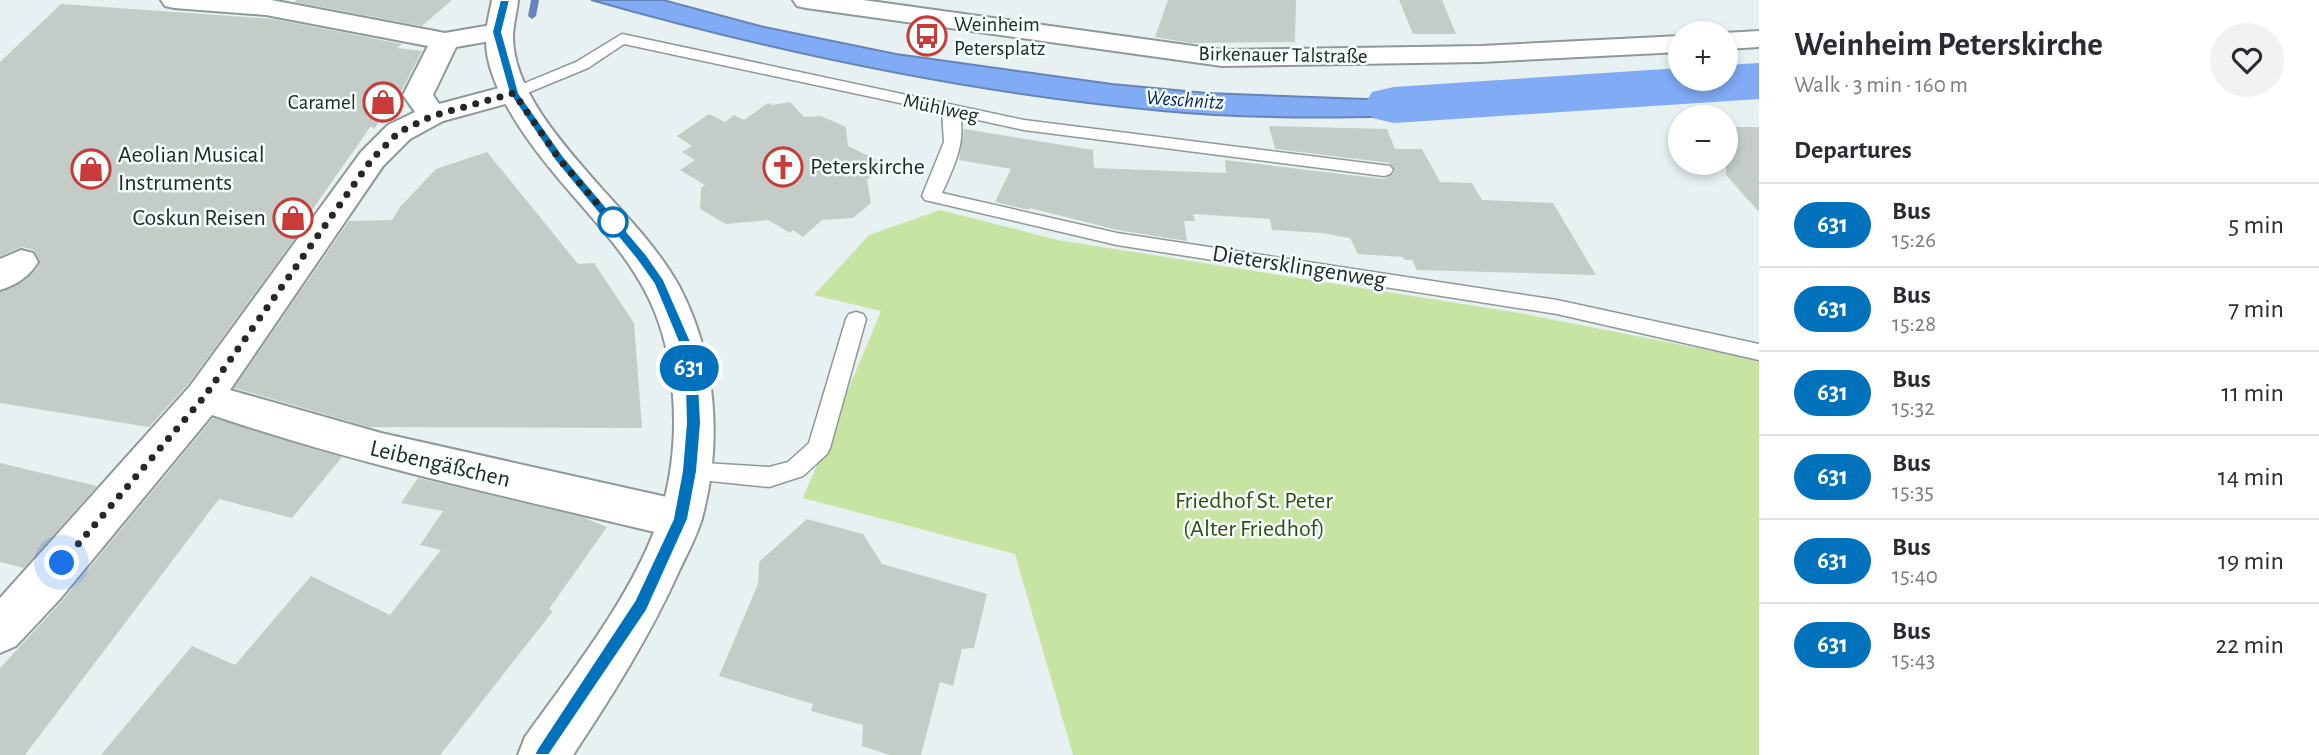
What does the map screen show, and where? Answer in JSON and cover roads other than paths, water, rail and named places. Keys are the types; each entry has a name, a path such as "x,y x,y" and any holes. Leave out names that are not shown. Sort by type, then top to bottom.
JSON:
{"main road":[{"path":"174,0 266,7 445,41"},
{"name":"Birkenauer Talstraße","path":"806,0 1222,58 1481,54 1668,45"},
{"path":"432,116 418,95 445,41 503,9 514,93 560,160 642,257 668,301 685,344 692,384 694,423 680,519 641,605 543,755"},
{"path":"1738,40 1759,39"},
{"path":"0,631 44,584 204,397 372,159 399,132 432,116 514,93"},
{"name":"Leibengäßchen","path":"204,397 268,420 354,444 680,519"}],"lane":[{"name":"Mühlweg","path":"514,93 582,65 622,39 1024,125 1384,170"},
{"name":"Dietersklingenweg","path":"949,109 955,121 947,161 931,196 1117,239 1557,307 1759,352"},
{"path":"689,471 769,477 795,469 819,448 856,319"}],"water":[{"path":"591,0 663,0 760,26 896,54 1112,84 1207,93 1366,99 1496,93 1511,112 1293,117 1162,111 1089,103 1017,94 874,69 732,37"}],"waterway":[{"path":"532,16 535,0"},
{"name":"Weschnitz","path":"1394,105 1759,81"}],"place":[{"name":"Weinheim Petersplatz","path":"927,36"},
{"name":"Caramel","path":"383,102"},
{"name":"Peterskirche","path":"783,167"},
{"name":"Aeolian Musical Instruments","path":"91,169"},
{"name":"Coskun Reisen","path":"293,218"}],"park label":[{"name":"Friedhof St. Peter (Alter Friedhof)","path":"1254,515"}]}
